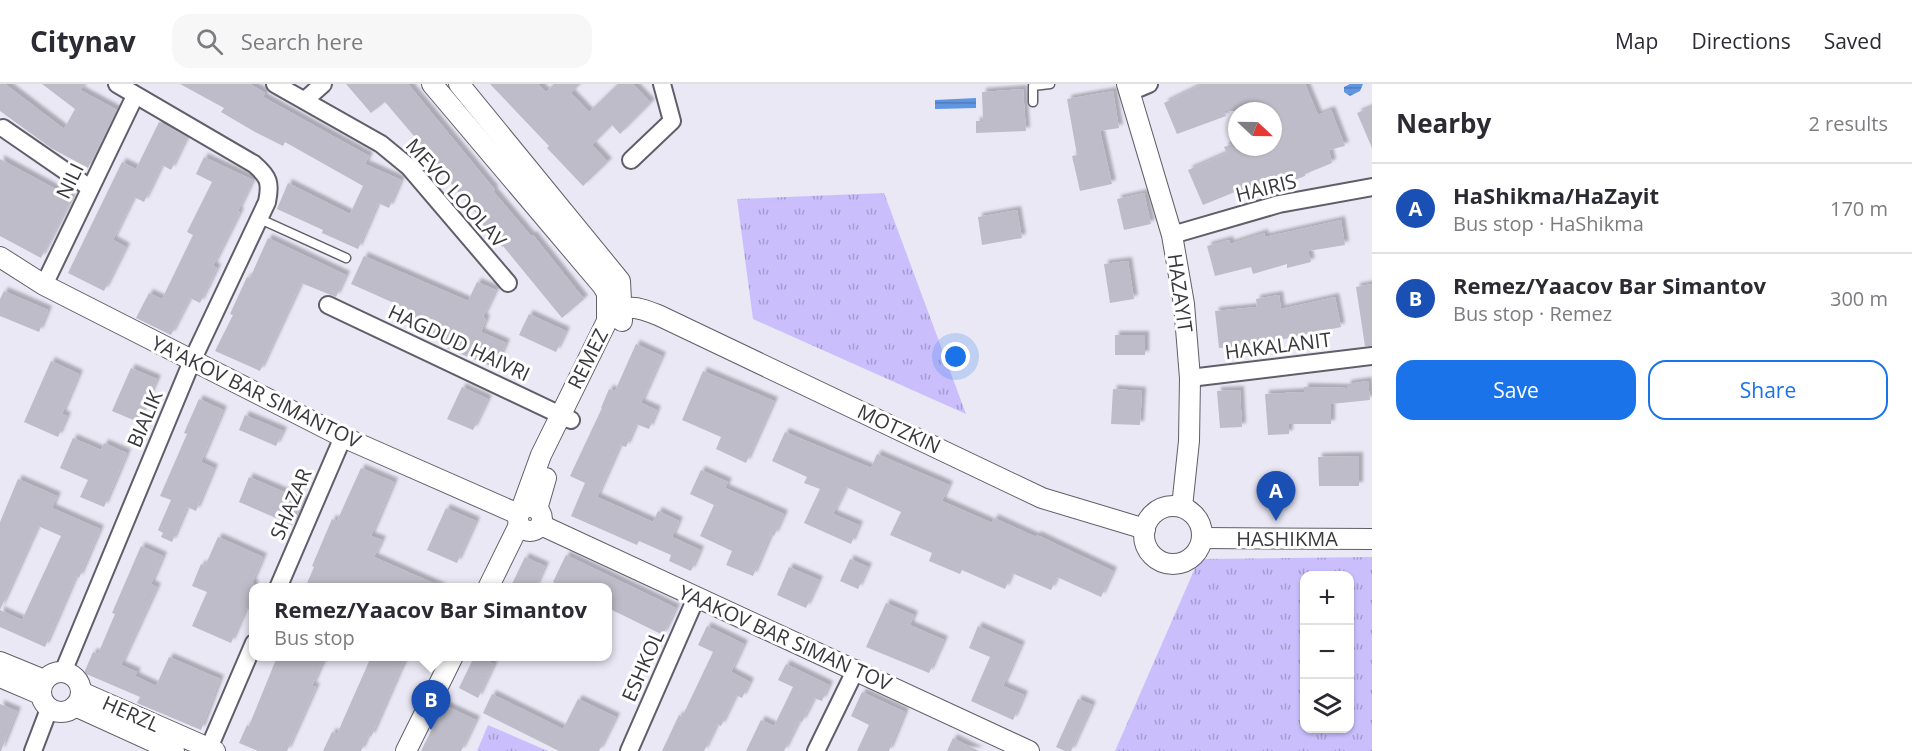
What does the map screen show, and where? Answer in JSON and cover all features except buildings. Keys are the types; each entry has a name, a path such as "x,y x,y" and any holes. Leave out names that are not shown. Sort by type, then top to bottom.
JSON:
{"street":[{"path":"117,84 135,96"},
{"name":"MEVO LOOLAV","path":"275,84 381,144 410,167 508,283"},
{"path":"305,100 323,84"},
{"path":"432,84 602,285 617,317"},
{"path":"459,84 612,269 620,281 617,317"},
{"path":"632,160 672,121 662,84"},
{"path":"1129,88 1149,84"},
{"name":"HAZAYIT","path":"1129,88 1172,235 1184,303 1190,378 1190,441 1182,507"},
{"name":"BIALIK","path":"63,672 192,361 260,219 270,186 264,172 254,164 135,96"},
{"name":"NILI","path":"44,285 135,96"},
{"path":"3,128 90,188"},
{"name":"HAIRIS","path":"1172,235 1278,204 1372,188"},
{"name":"YA'AKOV BAR SIMANTOV","path":"0,257 44,285 343,437 527,516"},
{"name":"HAGDUD HAIVRI","path":"328,305 566,417"},
{"name":"REMEZ","path":"491,583 527,516 555,454 566,417 594,371 616,327 617,317 658,315"},
{"name":"MOTZKIN","path":"658,315 1042,498 1145,529"},
{"name":"HAKALANIT","path":"1190,378 1372,356"},
{"name":"SHAZAR","path":"280,583 343,437"},
{"path":"1169,506 1182,507 1193,514 1200,523 1202,538 1200,545 1192,557 1177,563 1160,561 1148,548 1144,537 1145,529 1158,510 1169,506"},
{"name":"YAAKOV BAR SIMAN TOV","path":"527,516 696,598 856,669 1029,751"},
{"name":"HASHIKMA","path":"1202,538 1372,539"},
{"name":"ESHKOL","path":"629,751 696,598"},
{"path":"212,750 249,656"},
{"path":"406,751 451,661"},
{"path":"0,662 44,694 66,712 78,699 78,681 74,676 63,672 52,673 44,694 33,751"},
{"path":"816,751 856,669"},
{"path":"0,677 44,694"},
{"name":"HERZL","path":"78,699 212,750"},
{"name":"HERZL","path":"78,699 174,751"}],"lane":[{"path":"1033,102 1033,86 1050,84"},
{"path":"260,219 346,258"}],"green space":[{"path":"884,193 966,414 753,319 737,199"},
{"path":"1372,557 1372,751 1115,751 1199,559"},
{"path":"488,725 548,751 477,751"}],"water":[{"path":"1350,84 1363,84 1360,91 1350,96 1344,92 1344,87"},
{"path":"976,98 976,108 935,109 935,100"}],"place":[{"name":"HaShikma/HaZayit","path":"1276,521"},
{"name":"Remez/Yaacov Bar Simantov","path":"431,730"}]}
